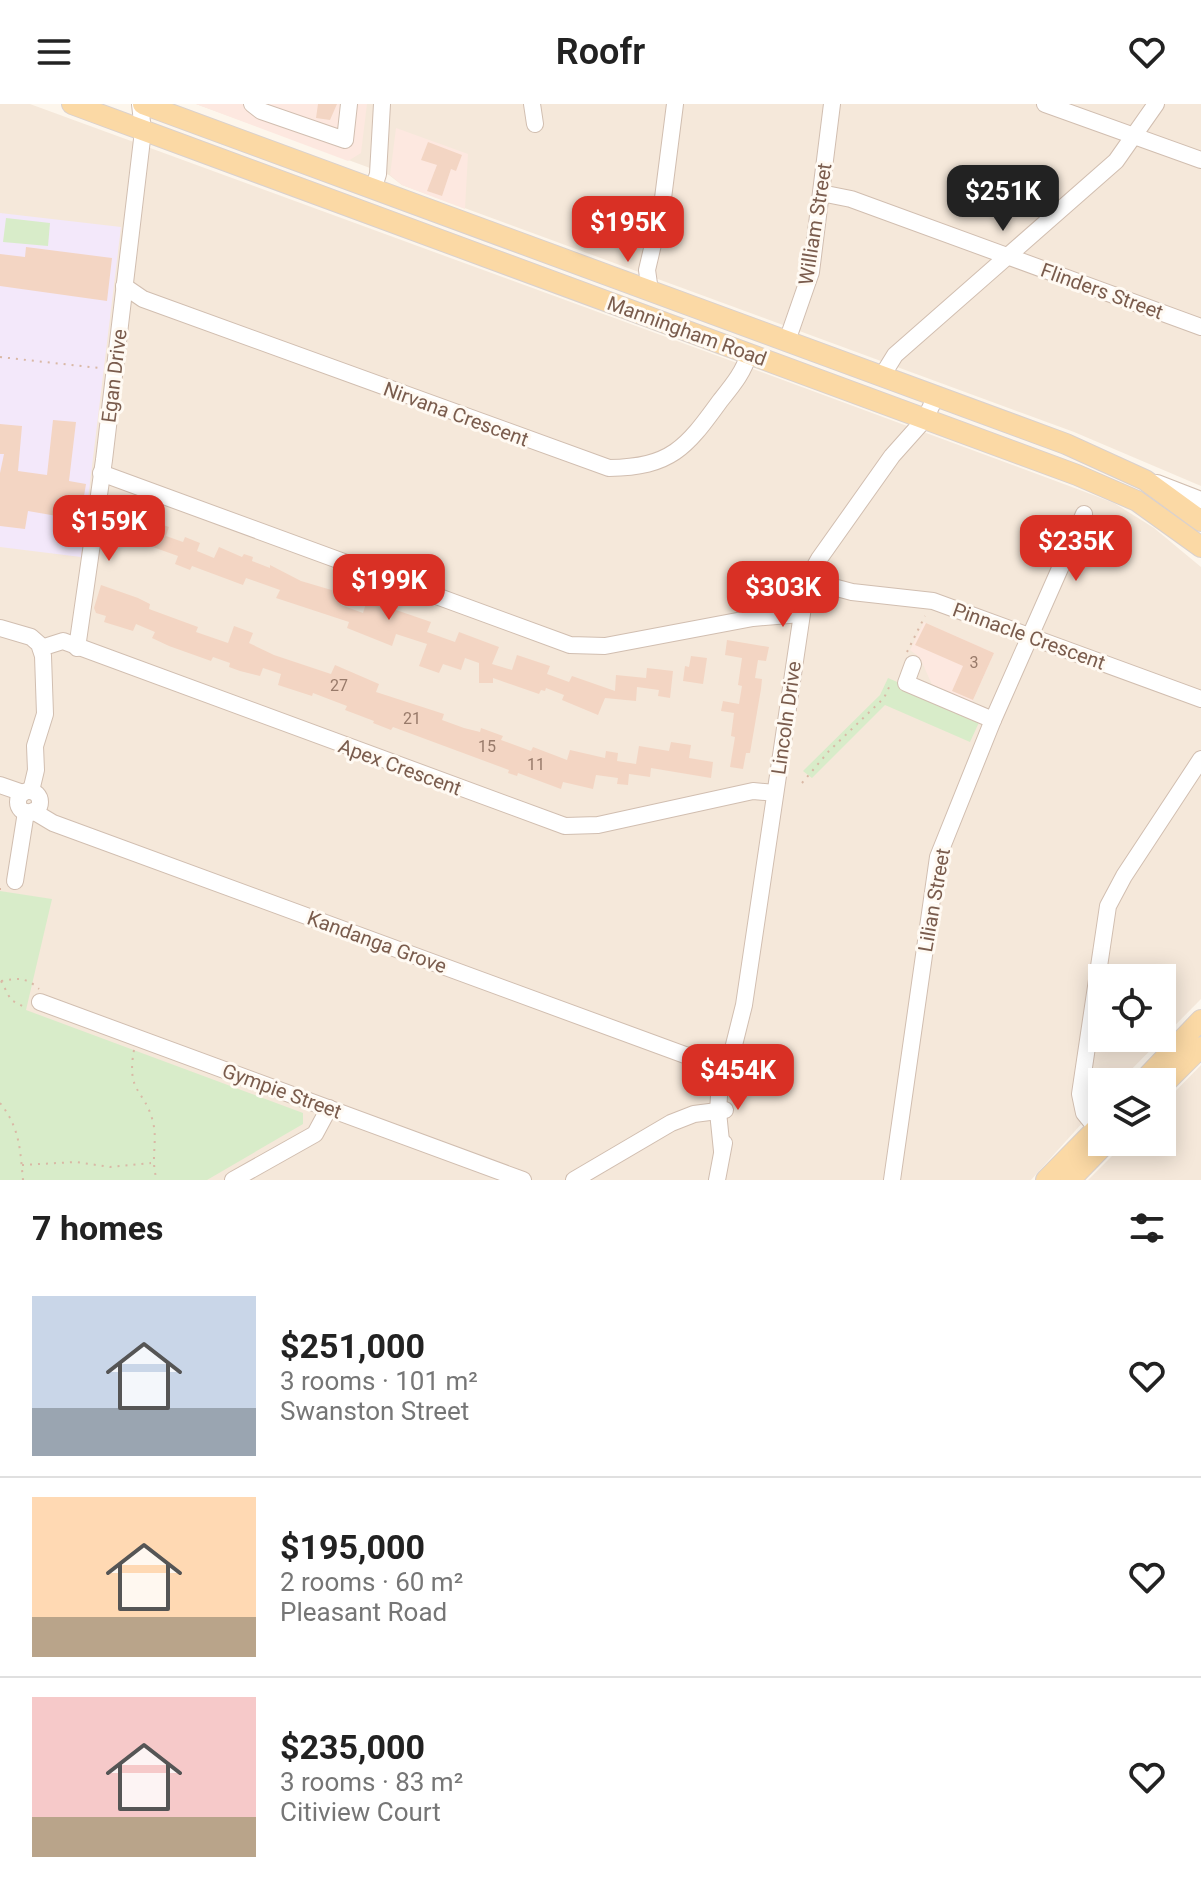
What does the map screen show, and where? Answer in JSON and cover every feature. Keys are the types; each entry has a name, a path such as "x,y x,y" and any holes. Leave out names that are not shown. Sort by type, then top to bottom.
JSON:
{"main road":[{"name":"Manningham Road","path":"72,104 1118,492 1155,512 1201,547"},
{"name":"Manningham Road","path":"142,104 1066,444 1133,474 1178,501 1201,521"},
{"path":"358,209 367,188"},
{"path":"640,288 635,299 685,319 720,343"},
{"path":"1155,1068 1201,1020"},
{"path":"1176,1072 1201,1047"},
{"path":"1046,1180 1088,1144"},
{"path":"1070,1180 1088,1153"}],"street":[{"name":"Egan Drive","path":"77,648 116,370 143,131 142,104"},
{"path":"252,104 345,140 349,104"},
{"path":"367,188 382,104"},
{"path":"532,104 535,124"},
{"path":"640,288 662,206 675,104"},
{"name":"William Street","path":"787,341 811,272 832,104"},
{"path":"1045,104 1201,160"},
{"path":"882,376 895,355 1116,161 1156,104"},
{"name":"Flinders Street","path":"821,193 851,199 1201,327"},
{"name":"Nirvana Crescent","path":"124,286 143,299 609,468 661,460 683,448 742,371 749,353"},
{"name":"Lincoln Drive","path":"717,1180 728,1129 720,1110 725,1070 741,1046 744,1005 804,597 892,456 936,396"},
{"name":"Pinnacle Crescent","path":"101,473 570,645 605,646 753,618 804,597 852,592 933,601 1201,699"},
{"path":"1133,474 1201,500"},
{"name":"Lilian Street","path":"892,1180 938,857 993,720 1084,514"},
{"path":"0,628 31,637 41,648 45,714 35,746 36,770 5,886"},
{"path":"41,648 77,648"},
{"name":"Apex Crescent","path":"77,648 555,824 598,825 753,791 774,798"},
{"path":"910,659 906,683 993,720"},
{"path":"1088,1117 1084,1113 1080,1094 1105,916 1119,885 1201,759"},
{"name":"Kandanga Grove","path":"0,785 69,829 725,1070"},
{"name":"Kandanga Grove","path":"0,792 28,802"},
{"name":"Gympie Street","path":"40,997 523,1180"},
{"path":"233,1180 319,1130 325,1106"},
{"path":"574,1180 671,1123 694,1114 720,1110"}],"path":[{"path":"0,357 116,370"},
{"path":"910,659 925,616"},
{"path":"802,783 829,751 884,698 894,678"},
{"path":"0,981 29,980 40,997"},
{"path":"134,1049 132,1079 154,1126 152,1163 157,1180"},
{"path":"0,1103 18,1131 23,1180"},
{"path":"22,1165 76,1162 134,1166 152,1163"}],"shaded area":[{"path":"0,104 30,104 1114,503 1154,528 1201,567 1201,999 1176,1024 1176,964 1088,964 1088,1052 1149,1052 1133,1068 1088,1068 1088,1117 1031,1180 0,1180"},
{"path":"196,104 1201,104 1201,486 1074,432 402,185 389,175"},
{"path":"196,104 367,104 361,153 348,161"},
{"path":"396,128 468,154 465,209 402,185 390,175"},
{"path":"0,213 121,227 81,557 0,547"},
{"path":"924,622 994,653 971,705 934,689 920,658 910,650"},
{"path":"1201,1065 1201,1180 1088,1180 1112,1156 1176,1156 1176,1091"}],"green space":[{"path":"6,218 50,223 48,246 3,242"},
{"path":"888,678 981,718 970,742 885,705 812,778 803,771 880,695"},
{"path":"0,891 52,899 26,1010 303,1113 303,1124 207,1180 0,1180"}],"building":[{"path":"318,104 337,104 330,120 316,118"},
{"path":"428,142 462,155 456,171 451,169 442,196 427,191 437,165 421,160"},
{"path":"26,247 112,258 107,301 0,286 0,254 25,257"},
{"path":"53,420 76,422 69,481 86,484 80,520 28,511 25,529 0,526 0,473 4,454 0,454 0,424 22,426 18,471 47,475"},
{"path":"108,507 169,527 166,536 183,542 185,537 200,543 197,551 214,558 219,547 242,557 244,554 253,557 252,561 270,568 270,565 301,581 345,594 341,605 363,613 367,600 431,622 427,632 455,642 459,632 499,647 492,664 512,670 517,655 550,666 547,674 569,682 572,676 615,691 616,675 646,678 647,668 673,671 670,698 658,696 659,690 637,687 636,701 605,698 598,715 562,700 564,695 546,688 539,694 493,678 493,683 479,683 479,663 465,658 461,670 443,664 439,673 419,666 427,644 396,634 392,646 347,628 349,622 276,598 280,590 246,578 243,585 192,566 190,570 175,564 178,556 119,535 121,529 106,524"},
{"path":"101,585 138,598 150,604 149,609 198,627 196,632 228,643 234,626 253,633 249,643 274,655 331,674 335,665 379,684 376,692 444,714 442,720 464,728 480,732 481,728 503,736 501,740 531,751 533,747 567,760 570,750 605,758 606,751 618,753 617,761 636,764 639,746 669,751 671,742 691,745 689,758 713,762 711,778 651,768 650,777 629,774 628,785 617,784 618,778 596,775 593,789 563,782 561,789 518,773 517,776 508,773 509,770 393,727 391,730 373,723 345,710 347,706 313,693 312,696 278,685 281,674 263,668 260,676 240,671 229,667 230,663 213,657 211,661 169,646 152,638 155,632 136,624 133,631 104,622 106,616 96,613 94,608"},
{"path":"926,623 994,653 973,700 952,691 963,666 915,645"},
{"path":"727,640 769,647 766,661 758,660 755,678 762,679 761,689 750,753 746,753 743,769 730,767 735,737 731,736 734,713 721,711 723,701 739,704 742,686 738,685 742,658 725,655"},
{"path":"691,656 707,658 703,684 683,681 685,666 689,667"}]}
